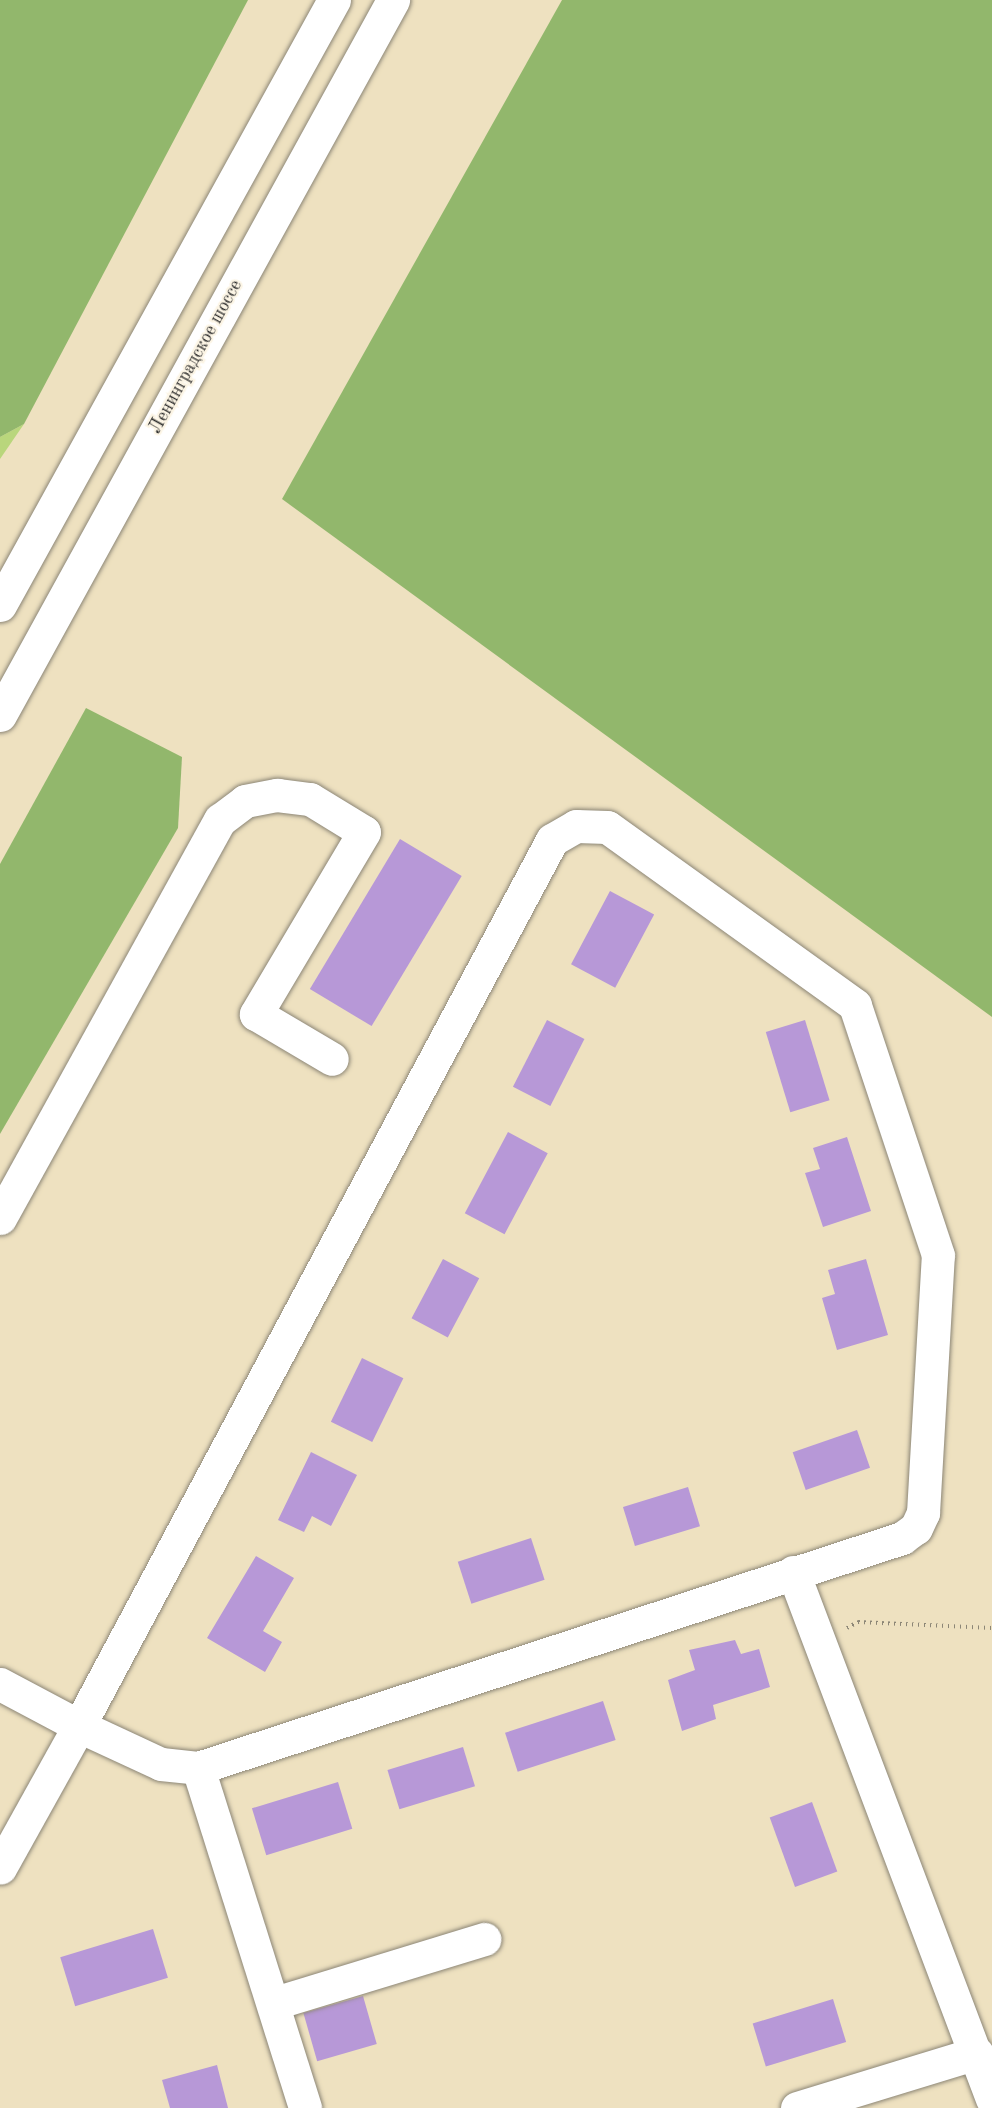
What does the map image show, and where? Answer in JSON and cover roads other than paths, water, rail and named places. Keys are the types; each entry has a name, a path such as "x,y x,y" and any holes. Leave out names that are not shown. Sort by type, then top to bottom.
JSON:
{"main road":[{"path":"0,605 334,0"},
{"name":"Ленинградское шоссе","path":"0,715 393,0"},
{"path":"0,1218 220,820 244,801 278,795 310,799 364,832 256,1014 332,1059"},
{"path":"0,1684 79,1726 161,1764 198,1768 902,1538 916,1528 923,1513 938,1255 855,1005 607,827 576,826 552,840 79,1726 0,1869"},
{"path":"793,1572 977,2053 992,2099"},
{"path":"198,1768 275,2003 305,2108"},
{"path":"275,2003 484,1939"},
{"path":"797,2108 977,2053"}]}
